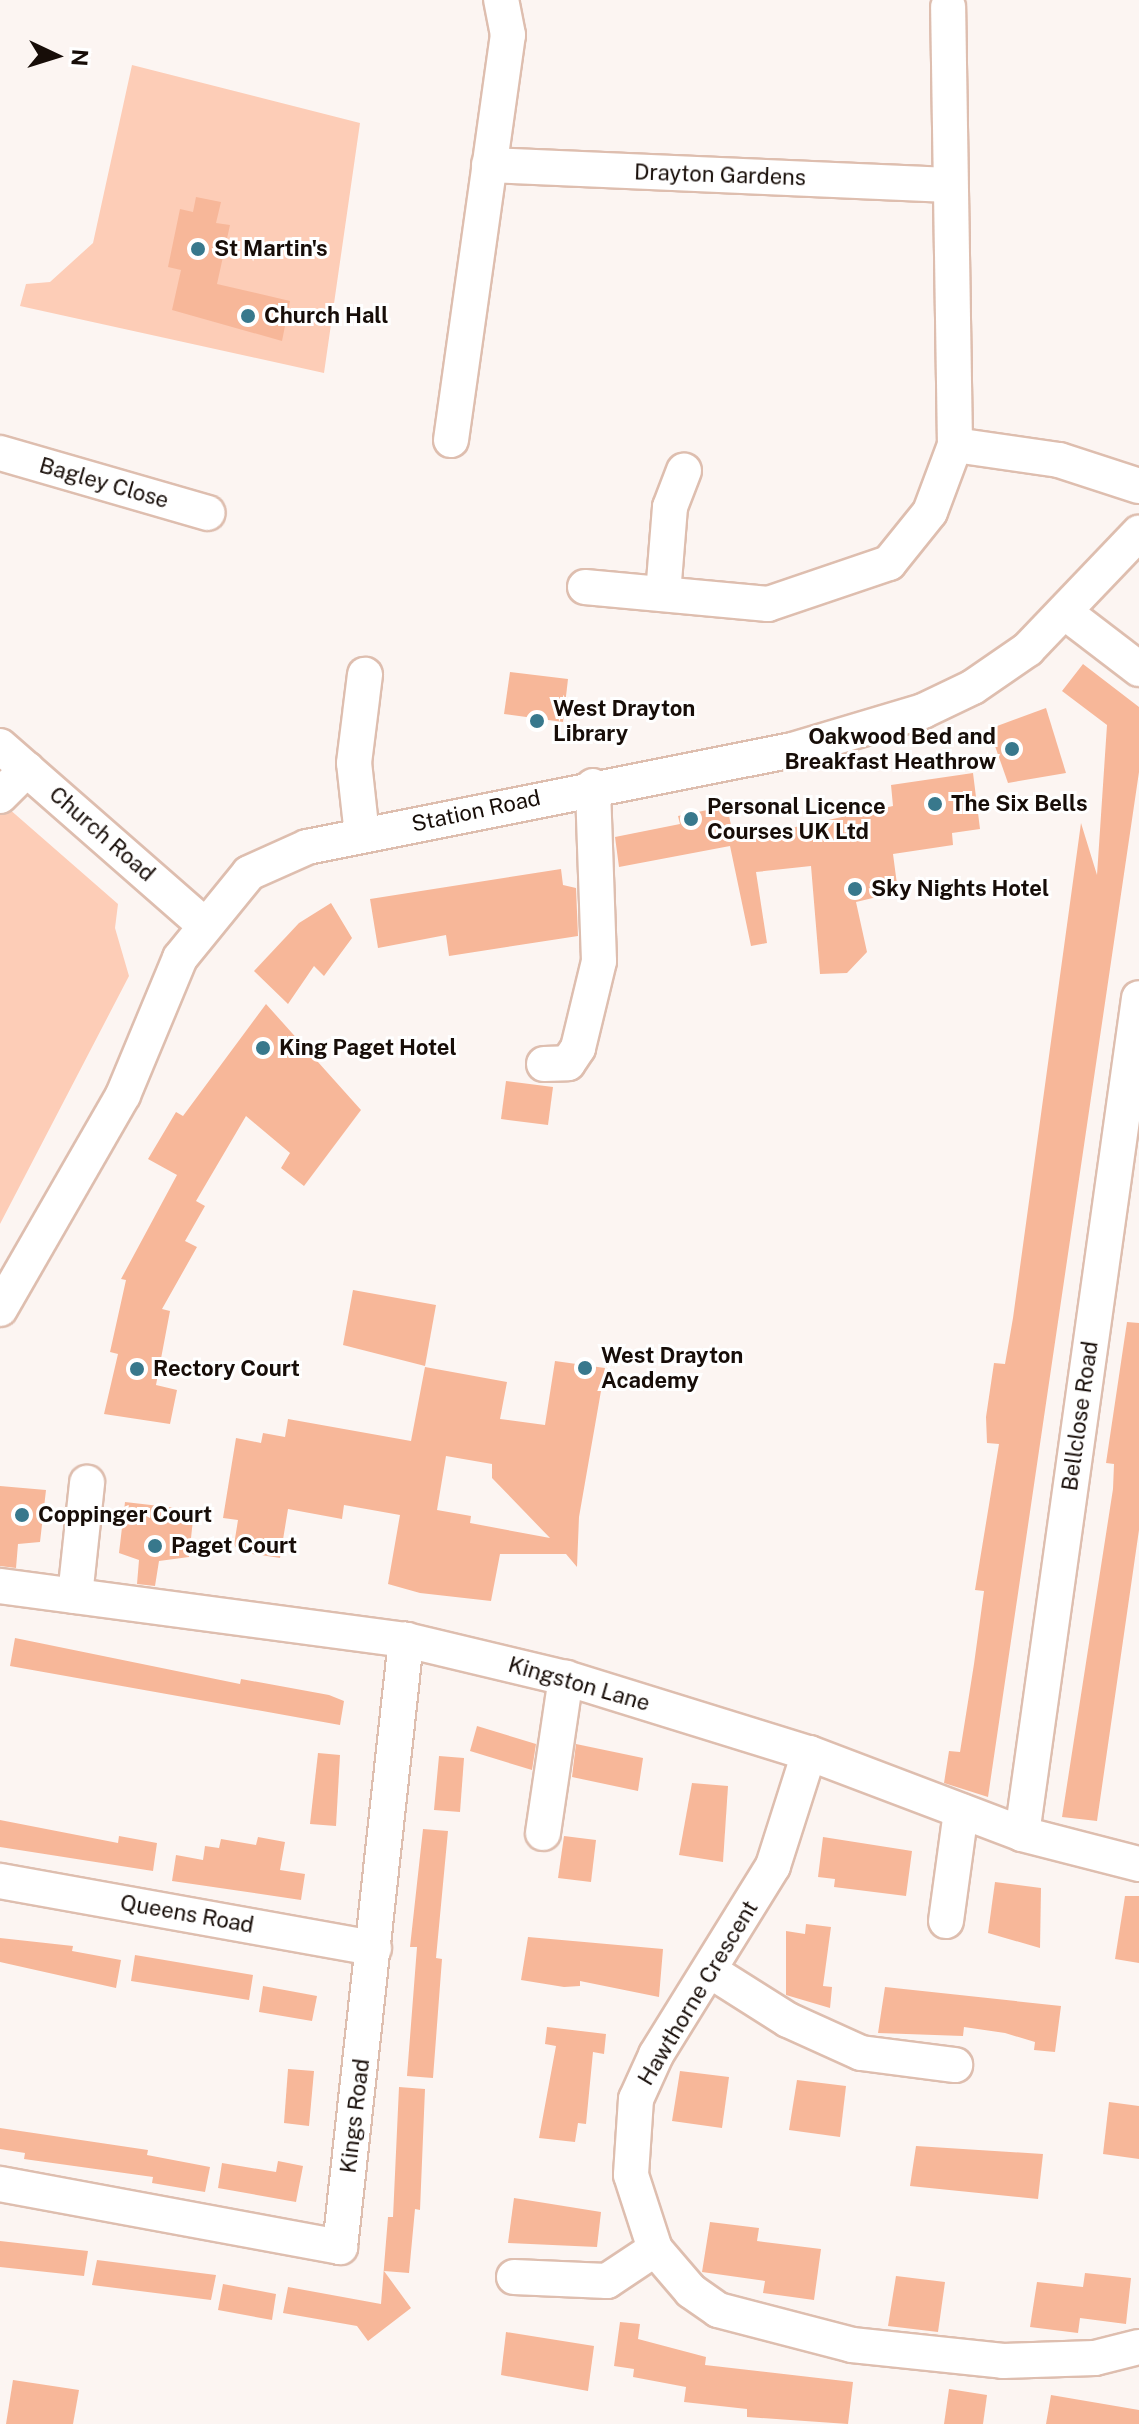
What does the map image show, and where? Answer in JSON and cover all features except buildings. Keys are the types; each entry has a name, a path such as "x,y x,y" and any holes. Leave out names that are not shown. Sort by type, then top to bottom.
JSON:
{"street":[{"path":"451,440 508,35 501,0"},
{"path":"585,587 768,604 889,563 930,512 955,445 948,7"},
{"name":"Drayton Gardens","path":"489,165 950,185"},
{"path":"955,445 1059,460 1139,486"},
{"name":"Bagley Close","path":"0,453 208,513"},
{"path":"663,594 670,507 684,471"},
{"name":"Station Road","path":"0,1309 123,1095 180,958 232,889 271,860 362,835 593,786 789,751 923,711 1001,670 1066,613 1139,533"},
{"path":"1066,613 1139,669"},
{"path":"362,835 354,763 365,675"},
{"name":"Church Road","path":"0,746 203,924"},
{"path":"0,796 27,769"},
{"path":"544,1064 568,1063 578,1048 599,961 593,786"},
{"name":"Bellclose Road","path":"1022,1834 1139,998"},
{"path":"75,1596 87,1483"},
{"name":"Kingston Lane","path":"0,1586 406,1640 566,1678 809,1753 1022,1834 1139,1864"},
{"name":"Kings Road","path":"0,2184 340,2247 406,1640"},
{"path":"543,1833 566,1678"},
{"name":"Hawthorne Crescent","path":"809,1753 773,1866 712,1972 656,2055 636,2099 631,2175 655,2249 691,2291 718,2310 852,2345 1003,2361 1095,2358 1139,2347"},
{"path":"946,1921 961,1811"},
{"name":"Queens Road","path":"0,1881 374,1948"},
{"path":"712,1972 788,2020 861,2053 955,2065"},
{"path":"514,2277 607,2281 655,2249"}],"shaded area":[{"path":"132,65 360,123 324,373 20,306 26,284 50,282 93,243"},
{"path":"0,801 118,904 115,928 129,976 0,1224"}],"place":[{"name":"St Martin's","path":"198,249"},
{"name":"Church Hall","path":"248,316"},
{"name":"West Drayton Library","path":"537,721"},
{"name":"Oakwood Bed and Breakfast Heathrow","path":"1012,749"},
{"name":"The Six Bells","path":"935,804"},
{"name":"Personal Licence Courses UK Ltd","path":"691,819"},
{"name":"Sky Nights Hotel","path":"855,889"},
{"name":"King Paget Hotel","path":"263,1048"},
{"name":"West Drayton Academy","path":"585,1368"},
{"name":"Rectory Court","path":"137,1369"},
{"name":"Coppinger Court","path":"22,1515"},
{"name":"Paget Court","path":"155,1546"}]}
